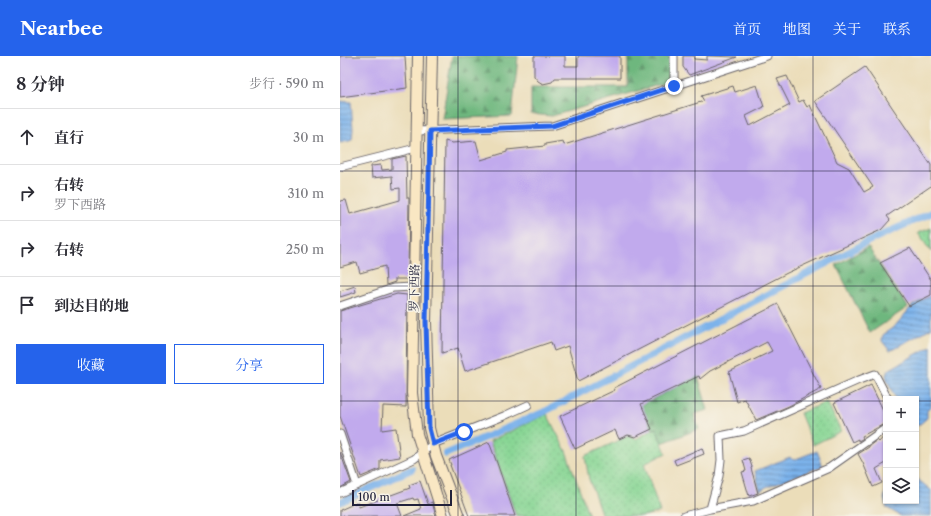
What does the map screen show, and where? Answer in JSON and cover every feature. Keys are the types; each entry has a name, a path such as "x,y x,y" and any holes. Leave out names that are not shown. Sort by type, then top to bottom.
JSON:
{"main road":[{"name":"罗下西路","path":"418,56 412,393 417,434 443,516"},
{"name":"罗下西路","path":"432,56 426,322 429,428 433,444 459,516"}],"street":[{"path":"414,56 418,71"},
{"path":"431,70 436,56"},
{"path":"674,56 674,86"},
{"path":"417,131 552,126 767,56"},
{"path":"340,167 416,148"},
{"path":"340,306 393,288 413,287"},
{"path":"710,509 721,460 720,436 744,431 875,374 886,396"},
{"path":"340,493 414,459 433,444 528,405"},
{"path":"684,516 710,509 753,501 829,468 883,430"},
{"path":"340,434 357,485"}],"green space":[{"path":"452,56 518,56 512,116 442,119"},
{"path":"628,56 671,56 672,81 552,116 531,114 531,87 628,87"},
{"path":"931,228 931,252 918,233"},
{"path":"868,247 908,307 870,333 836,265"},
{"path":"698,376 708,410 694,414 699,429 662,443 656,428 652,429 641,405"},
{"path":"827,402 841,431 813,445 800,413"},
{"path":"547,414 566,451 589,516 516,516 490,441"},
{"path":"656,428 666,453 644,464 660,512 643,516 602,516 589,479 585,456 628,436 636,439"}],"water":[{"path":"340,101 351,102 353,129 352,140 340,143"},
{"path":"931,295 931,328 890,351 882,341 883,335 895,326 912,306"},
{"path":"931,346 931,406 927,410 927,418 920,424 919,396 894,396 887,381 886,374 890,369"},
{"path":"817,451 823,466 766,487 760,491 755,471 790,457 793,460"},
{"path":"919,480 931,490 931,516 901,516 887,508 886,504 919,504"}],"building":[{"path":"340,56 405,56 407,88 340,97"},
{"path":"534,56 565,56 565,66 578,66 578,56 620,56 620,78 555,78 552,82 543,84 534,76"},
{"path":"683,56 694,56 694,59 707,60 707,56 737,57 689,75 683,67"},
{"path":"865,67 931,165 931,186 887,216 890,220 881,230 787,273 578,381 568,346 554,351 551,342 465,371 458,348 442,353 445,141 452,143 476,141 481,160 507,152 507,150 545,146 545,144 563,141 564,145 704,101 701,96 733,86 735,92 757,85 764,107 746,116 750,126 790,105 777,79 787,76 799,102 803,100 807,107 810,105 837,162 849,168 864,192 873,187 815,101"},
{"path":"406,156 407,198 409,198 408,279 395,279 395,282 386,285 385,266 360,273 357,262 340,267 340,201 346,200 350,214 400,200 400,188 393,189 392,176 372,178 371,166 381,165 382,170 392,169 392,159"},
{"path":"910,248 931,280 931,295 909,306 880,263"},
{"path":"355,286 356,292 340,297 340,291"},
{"path":"397,294 407,295 406,407 383,406 382,430 396,428 400,457 380,460 380,469 361,477 340,416 340,311"},
{"path":"778,304 821,389 789,406 756,420 745,399 737,402 729,372 772,351 767,342 710,371 700,379 699,376 641,404 652,429 635,437 628,435 619,439 615,430 575,449 560,416 615,390 614,388"},
{"path":"871,385 883,411 883,425 862,436 862,439 852,442 834,403"},
{"path":"883,437 883,465 876,469 882,483 873,487 858,454 877,440 879,442"},
{"path":"489,442 515,516 469,516 450,465 449,460"},
{"path":"702,448 704,454 676,465 674,460"},
{"path":"340,452 351,482 340,488"},
{"path":"749,458 758,493 749,496 742,472 746,471 743,460"},
{"path":"420,481 428,504 432,502 436,516 404,516 421,509 418,499 414,500 413,498 397,503 402,516 340,516 340,510 358,502 359,507 410,488 409,485"}],"waterway":[{"path":"446,454 544,412 873,239 931,213"},
{"path":"340,502 412,469"}],"route":[{"path":"464,432 433,444 429,428 426,322 430,131 552,126 674,86"}]}
